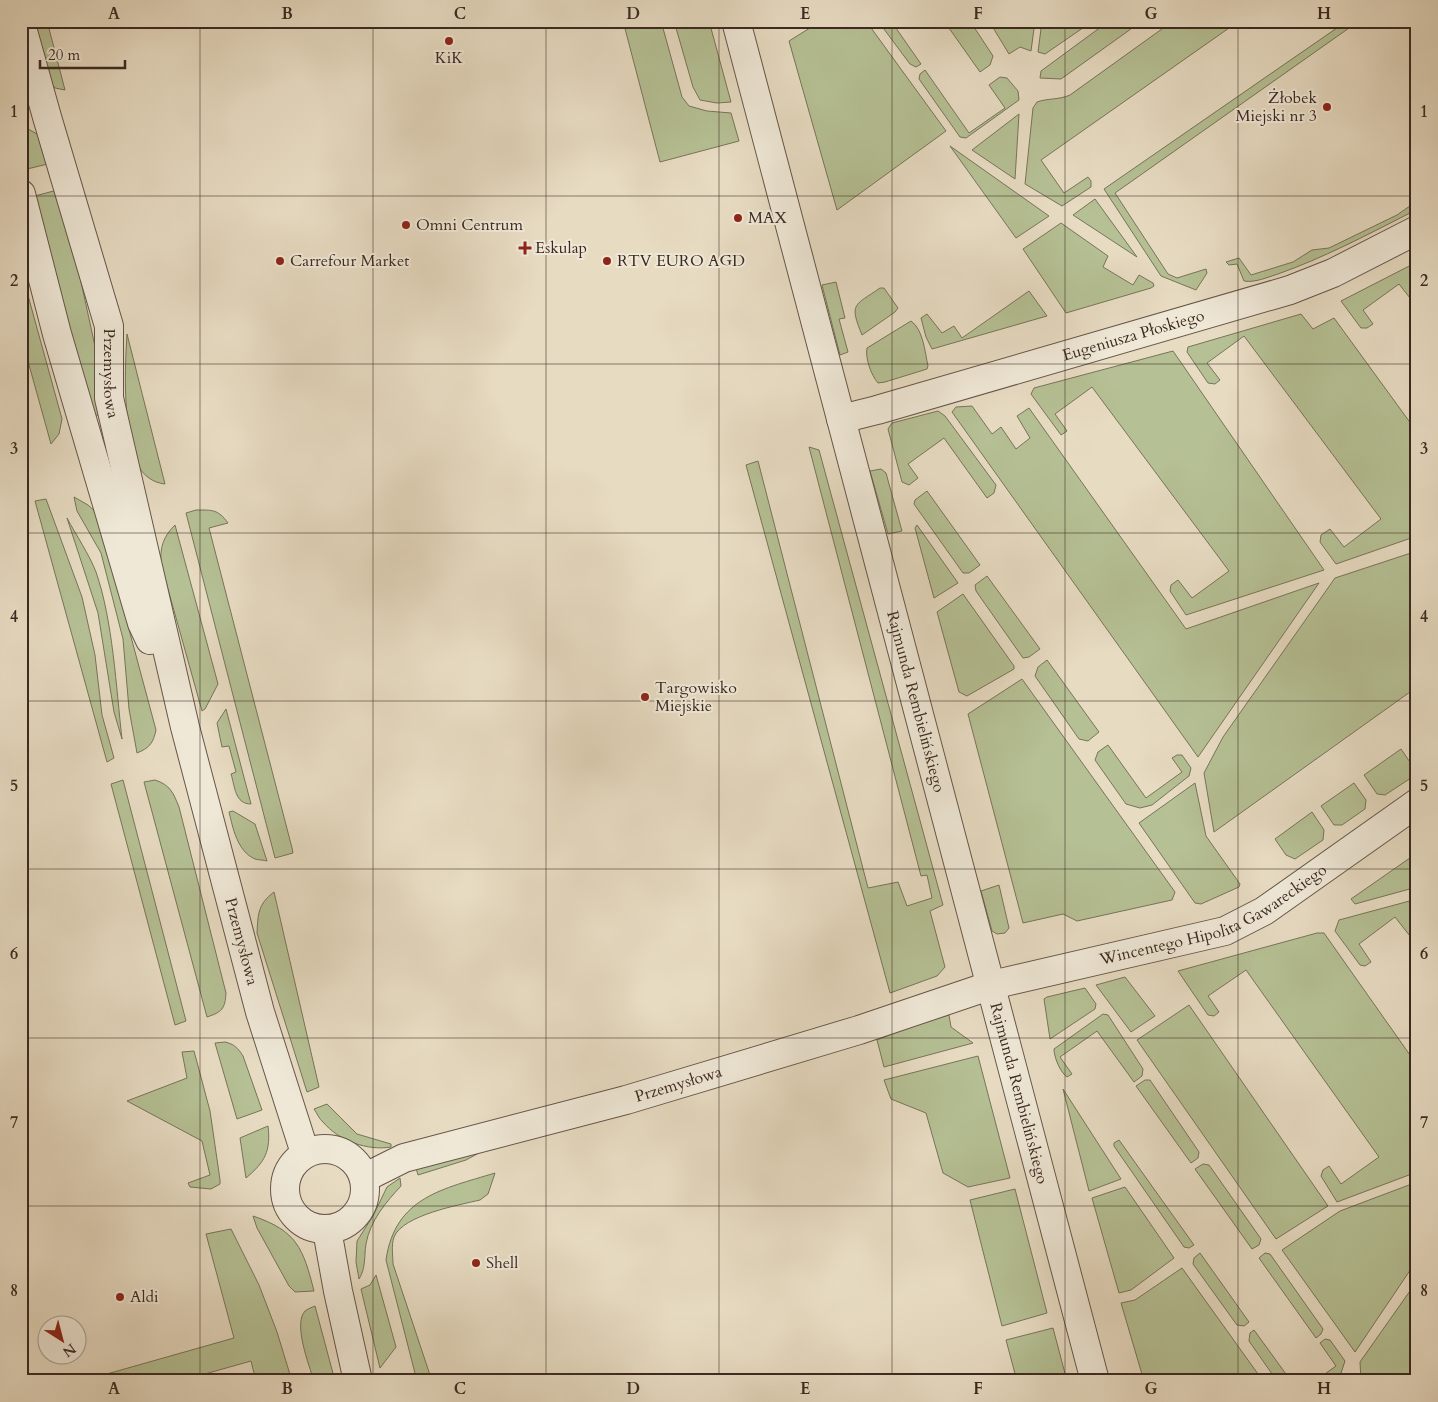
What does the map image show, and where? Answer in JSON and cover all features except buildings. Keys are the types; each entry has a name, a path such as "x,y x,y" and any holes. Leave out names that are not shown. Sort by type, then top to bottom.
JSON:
{"street":[{"name":"Rajmunda Rembielińskiego","path":"736,21 1095,1381"},
{"name":"Przemysłowa","path":"21,24 109,326 109,398 186,727 260,1012 305,1154"},
{"name":"Przemysłowa","path":"21,194 57,334 142,623 186,727"},
{"name":"Eugeniusza Płoskiego","path":"841,418 877,410 1290,290 1333,273 1417,230"},
{"name":"Wincentego Hipolita Gawareckiego","path":"992,985 1225,931 1264,911 1417,803"},
{"name":"Przemysłowa","path":"364,1178 404,1158 626,1100 859,1030 992,985"},
{"path":"323,1148 340,1151 355,1162 364,1178 365,1196 358,1213 345,1225 327,1230 309,1227 294,1217 286,1200 284,1182 292,1166 305,1154 323,1148"},
{"path":"327,1230 358,1381"}],"green space":[{"path":"30,21 47,21 65,90 55,88 48,79"},
{"path":"623,21 661,21 682,97 689,106 707,111 731,113 739,141 660,162"},
{"path":"674,21 709,21 731,102 717,103 700,100 693,87"},
{"path":"821,21 866,21 946,131 837,210 789,41"},
{"path":"878,21 891,21 921,64 916,67 910,64"},
{"path":"944,21 970,21 993,56 990,65 980,72"},
{"path":"989,21 1035,21 1031,51 1020,47 1009,54"},
{"path":"1042,21 1093,21 1045,54 1038,52"},
{"path":"1109,21 1142,21 1061,79 1040,78 1041,71"},
{"path":"1173,21 1239,21 1041,160 1064,193 1088,177 1091,181 1091,187 1062,206 1025,184 1033,108 1037,102 1070,95"},
{"path":"1347,21 1359,21 1115,193 1168,274 1177,278 1206,269 1207,273 1196,290 1161,276 1104,189"},
{"path":"925,70 969,133 1005,108 989,85 1000,77 1007,78 1018,91 1019,100 966,138 960,137 919,79 920,74"},
{"path":"1019,114 1015,179 972,150"},
{"path":"21,125 37,134 46,135 52,163 27,169 21,142"},
{"path":"950,146 1049,216 1016,238"},
{"path":"61,189 96,351 99,414 96,416 92,414 35,196"},
{"path":"1095,199 1137,257 1073,215"},
{"path":"1417,201 1417,208 1408,214 1328,254 1266,278 1244,281 1237,264 1229,265 1226,262 1239,258 1251,275 1293,262 1312,250 1329,248 1397,215"},
{"path":"1061,223 1108,256 1103,267 1133,285 1139,275 1153,283 1154,286 1066,313 1023,249"},
{"path":"1417,262 1417,307 1399,284 1363,310 1373,324 1367,328 1361,328 1341,301"},
{"path":"21,270 62,419 59,434 51,444 21,336"},
{"path":"836,282 845,318 839,319 848,352 840,355 822,285"},
{"path":"880,288 884,288 898,308 862,335 856,317 856,306 864,298"},
{"path":"1029,291 1047,316 932,349 926,337 921,318 927,314 942,333 954,326 962,338"},
{"path":"1301,314 1313,329 1334,318 1417,432 1417,536 1336,564 1320,542 1321,535 1330,529 1344,547 1381,519 1244,336 1207,363 1220,380 1215,384 1208,383 1187,352 1188,347"},
{"path":"911,321 921,335 928,366 927,369 878,383 869,366 867,348"},
{"path":"127,334 165,484 146,476 140,469 133,453 126,407"},
{"path":"1173,351 1324,570 1186,615 1170,591 1171,585 1178,580 1192,598 1229,571 1092,387 1055,414 1067,431 1061,435 1031,394 1034,388"},
{"path":"972,406 992,434 1001,427 1016,449 1030,438 1017,416 1029,408 1186,629 1319,583 1198,757 952,412 956,407"},
{"path":"938,411 945,416 996,485 994,493 987,498 944,438 908,464 918,478 909,485 902,482 888,429 892,423"},
{"path":"809,447 819,450 943,905 930,911 945,967 937,976 890,993 746,465 758,461 868,888 898,882 907,906 932,898 927,875 921,876"},
{"path":"881,469 886,473 902,531 888,534 870,471"},
{"path":"927,491 980,565 969,573 963,573 914,504 915,500"},
{"path":"74,497 88,505 98,514 156,730 150,745 137,753 129,709 123,639 101,553 77,511"},
{"path":"46,499 82,597 95,655 102,715 114,758 107,762 35,501"},
{"path":"196,510 214,511 221,515 228,523 209,528 293,853 275,858 186,513"},
{"path":"67,518 93,565 102,591 113,654 122,739 114,712 98,613"},
{"path":"175,525 218,684 205,709 202,711 161,564 163,543"},
{"path":"917,525 958,583 934,598 915,528"},
{"path":"1417,551 1417,687 1214,832 1204,773 1223,737 1335,578"},
{"path":"987,576 1040,649 1029,657 1023,658 976,591 975,585"},
{"path":"963,594 1014,666 1014,669 967,696 959,692 937,612"},
{"path":"1047,660 1099,732 1088,741 1079,739 1035,676 1038,667"},
{"path":"1022,679 1175,892 1172,900 1077,921 1063,914 1023,923 968,714"},
{"path":"226,709 251,804 242,801 236,794 231,774 236,772 229,746 222,747 217,723"},
{"path":"1108,745 1146,798 1182,772 1172,758 1177,755 1182,755 1191,768 1189,776 1152,805 1140,808 1126,804 1095,760 1098,752"},
{"path":"1401,749 1414,768 1414,776 1385,795 1377,794 1364,775"},
{"path":"123,780 186,1021 175,1025 111,784"},
{"path":"155,780 164,784 170,790 179,807 226,993 222,1009 207,1017 144,782"},
{"path":"1195,783 1206,836 1240,884 1239,887 1201,904 1195,903 1139,823"},
{"path":"1354,783 1366,800 1365,809 1342,825 1334,825 1321,806"},
{"path":"233,811 255,824 267,861 255,859 244,851 234,832 229,812"},
{"path":"1312,812 1324,830 1323,840 1295,859 1286,855 1275,839"},
{"path":"1417,853 1417,887 1355,904 1351,899"},
{"path":"999,885 1009,928 1005,933 997,934 992,931 981,891"},
{"path":"274,892 319,1087 307,1092 257,933 262,905"},
{"path":"1417,899 1417,945 1395,917 1359,944 1371,962 1365,966 1360,965 1335,931 1339,920"},
{"path":"1317,933 1324,933 1417,1065 1417,1172 1337,1202 1321,1176 1323,1170 1329,1166 1341,1184 1379,1157 1246,970 1208,996 1219,1012 1214,1016 1208,1015 1178,971"},
{"path":"1125,977 1155,1016 1131,1032 1096,985"},
{"path":"1085,988 1096,1004 1095,1009 1050,1039 1044,999"},
{"path":"1189,1005 1328,1206 1276,1239 1137,1040"},
{"path":"1103,1014 1108,1015 1143,1069 1142,1076 1134,1082 1097,1031 1060,1057 1072,1074 1067,1077 1058,1064 1054,1049"},
{"path":"949,1015 951,1027 973,1043 884,1067 877,1040 909,1027"},
{"path":"225,1042 236,1047 243,1056 262,1110 237,1119 215,1043"},
{"path":"194,1051 210,1111 220,1180 220,1184 211,1189 190,1187 188,1183 210,1175 202,1141 127,1101 187,1078 182,1052"},
{"path":"978,1056 1010,1178 968,1187 943,1173 926,1113 891,1099 884,1080"},
{"path":"1145,1080 1150,1080 1199,1152 1198,1158 1191,1163 1136,1086"},
{"path":"1063,1089 1121,1179 1089,1191"},
{"path":"327,1104 357,1134 391,1144 391,1147 364,1146 337,1134 322,1121 314,1109"},
{"path":"268,1126 269,1135 265,1155 258,1167 246,1178 240,1138"},
{"path":"1119,1140 1194,1245 1189,1248 1184,1247 1114,1146 1114,1143"},
{"path":"479,1153 466,1160 418,1175 416,1168 466,1154"},
{"path":"1203,1164 1209,1165 1261,1239 1259,1245 1252,1249 1195,1169"},
{"path":"495,1173 488,1194 480,1200 446,1208 420,1217 399,1229 394,1237 392,1247 393,1264 432,1381 417,1381 386,1260 391,1239 400,1222 411,1209 424,1199 457,1184"},
{"path":"400,1178 401,1186 384,1205 371,1227 366,1244 363,1271 359,1279 356,1262 357,1241 373,1216 387,1187"},
{"path":"1417,1182 1417,1260 1355,1352 1282,1250 1340,1211"},
{"path":"1125,1187 1174,1258 1131,1290 1119,1293 1092,1198"},
{"path":"1015,1189 1047,1313 1002,1326 970,1200"},
{"path":"253,1216 280,1228 296,1243 306,1263 314,1291 295,1292 289,1286 257,1228"},
{"path":"231,1229 259,1285 277,1332 292,1381 256,1381 251,1361 180,1381 82,1381 234,1338 206,1234"},
{"path":"1200,1253 1249,1322 1244,1326 1237,1325 1193,1264 1194,1258"},
{"path":"1265,1253 1270,1254 1323,1329 1316,1338 1259,1258"},
{"path":"1182,1268 1263,1381 1144,1381 1121,1303 1135,1300"},
{"path":"376,1275 396,1347 380,1368 361,1289 370,1285"},
{"path":"1417,1281 1417,1381 1361,1381 1360,1362"},
{"path":"315,1306 335,1381 314,1381 306,1355 301,1335 302,1317 305,1311"},
{"path":"1053,1328 1067,1381 1017,1381 1006,1340"},
{"path":"1254,1330 1291,1381 1277,1381 1249,1341 1250,1333"},
{"path":"1325,1339 1330,1340 1345,1361 1341,1373 1326,1381 1315,1381 1336,1366 1320,1343"}],"place":[{"name":"KiK","path":"449,41"},
{"name":"Żłobek Miejski nr 3","path":"1327,107"},
{"name":"MAX","path":"738,218"},
{"name":"Omni Centrum","path":"406,225"},
{"name":"Eskulap","path":"525,248"},
{"name":"Carrefour Market","path":"280,261"},
{"name":"RTV EURO AGD","path":"607,261"},
{"name":"Targowisko Miejskie","path":"645,697"},
{"name":"Shell","path":"476,1263"},
{"name":"Aldi","path":"120,1297"}]}
